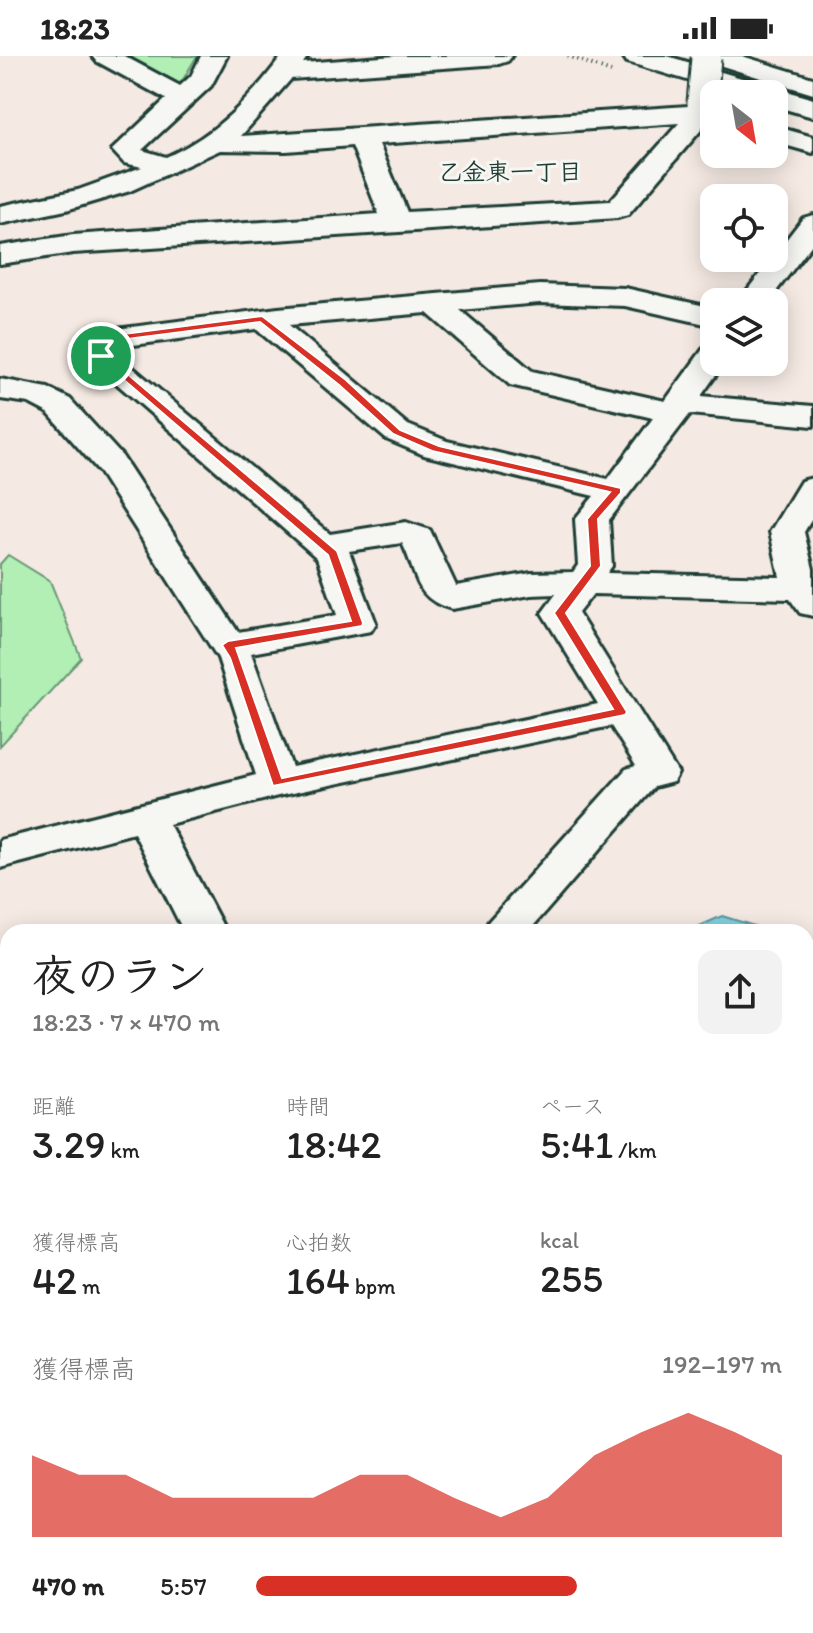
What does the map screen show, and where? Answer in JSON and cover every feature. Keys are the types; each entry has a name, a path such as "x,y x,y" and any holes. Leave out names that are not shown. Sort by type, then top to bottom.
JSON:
{"street":[{"path":"105,56 168,91 185,96"},
{"path":"167,165 134,157 126,150 202,80 214,56"},
{"path":"0,215 27,212 124,183 216,141 245,118 289,64 499,56"},
{"path":"637,56 717,80"},
{"path":"705,80 709,57 813,86"},
{"path":"788,101 813,108"},
{"path":"216,141 231,144 286,143 700,108"},
{"path":"0,255 73,244 618,209 700,109"},
{"path":"362,137 396,221"},
{"path":"788,138 813,145"},
{"path":"764,288 813,224"},
{"path":"228,645 358,623 333,554 101,356 116,338 262,319 540,294 625,297 700,314"},
{"path":"434,303 521,378 678,408 813,416"},
{"path":"262,319 397,432 436,448 617,491"},
{"path":"511,924 640,778 659,773 560,613 595,566 592,519 617,491 700,376"},
{"path":"0,389 37,395 59,406 110,463 236,658 278,783"},
{"path":"323,545 406,532 418,537 440,592 452,598 531,584 584,582 807,596 787,532 813,488"},
{"path":"0,854 278,783 621,712"},
{"path":"145,817 201,924"}],"green space":[{"path":"124,56 197,56 181,83 172,83"},
{"path":"8,555 50,581 81,658 0,746 0,564"}],"water":[{"path":"722,916 748,924 704,924"}],"district":[{"name":"乙金東一丁目","path":"510,171"}],"route":[{"path":"262,319 397,432 415,441 617,491 592,519 595,566 560,613 621,712 278,783 236,658 228,645 358,623 333,554 101,356 116,338 262,319"}]}
